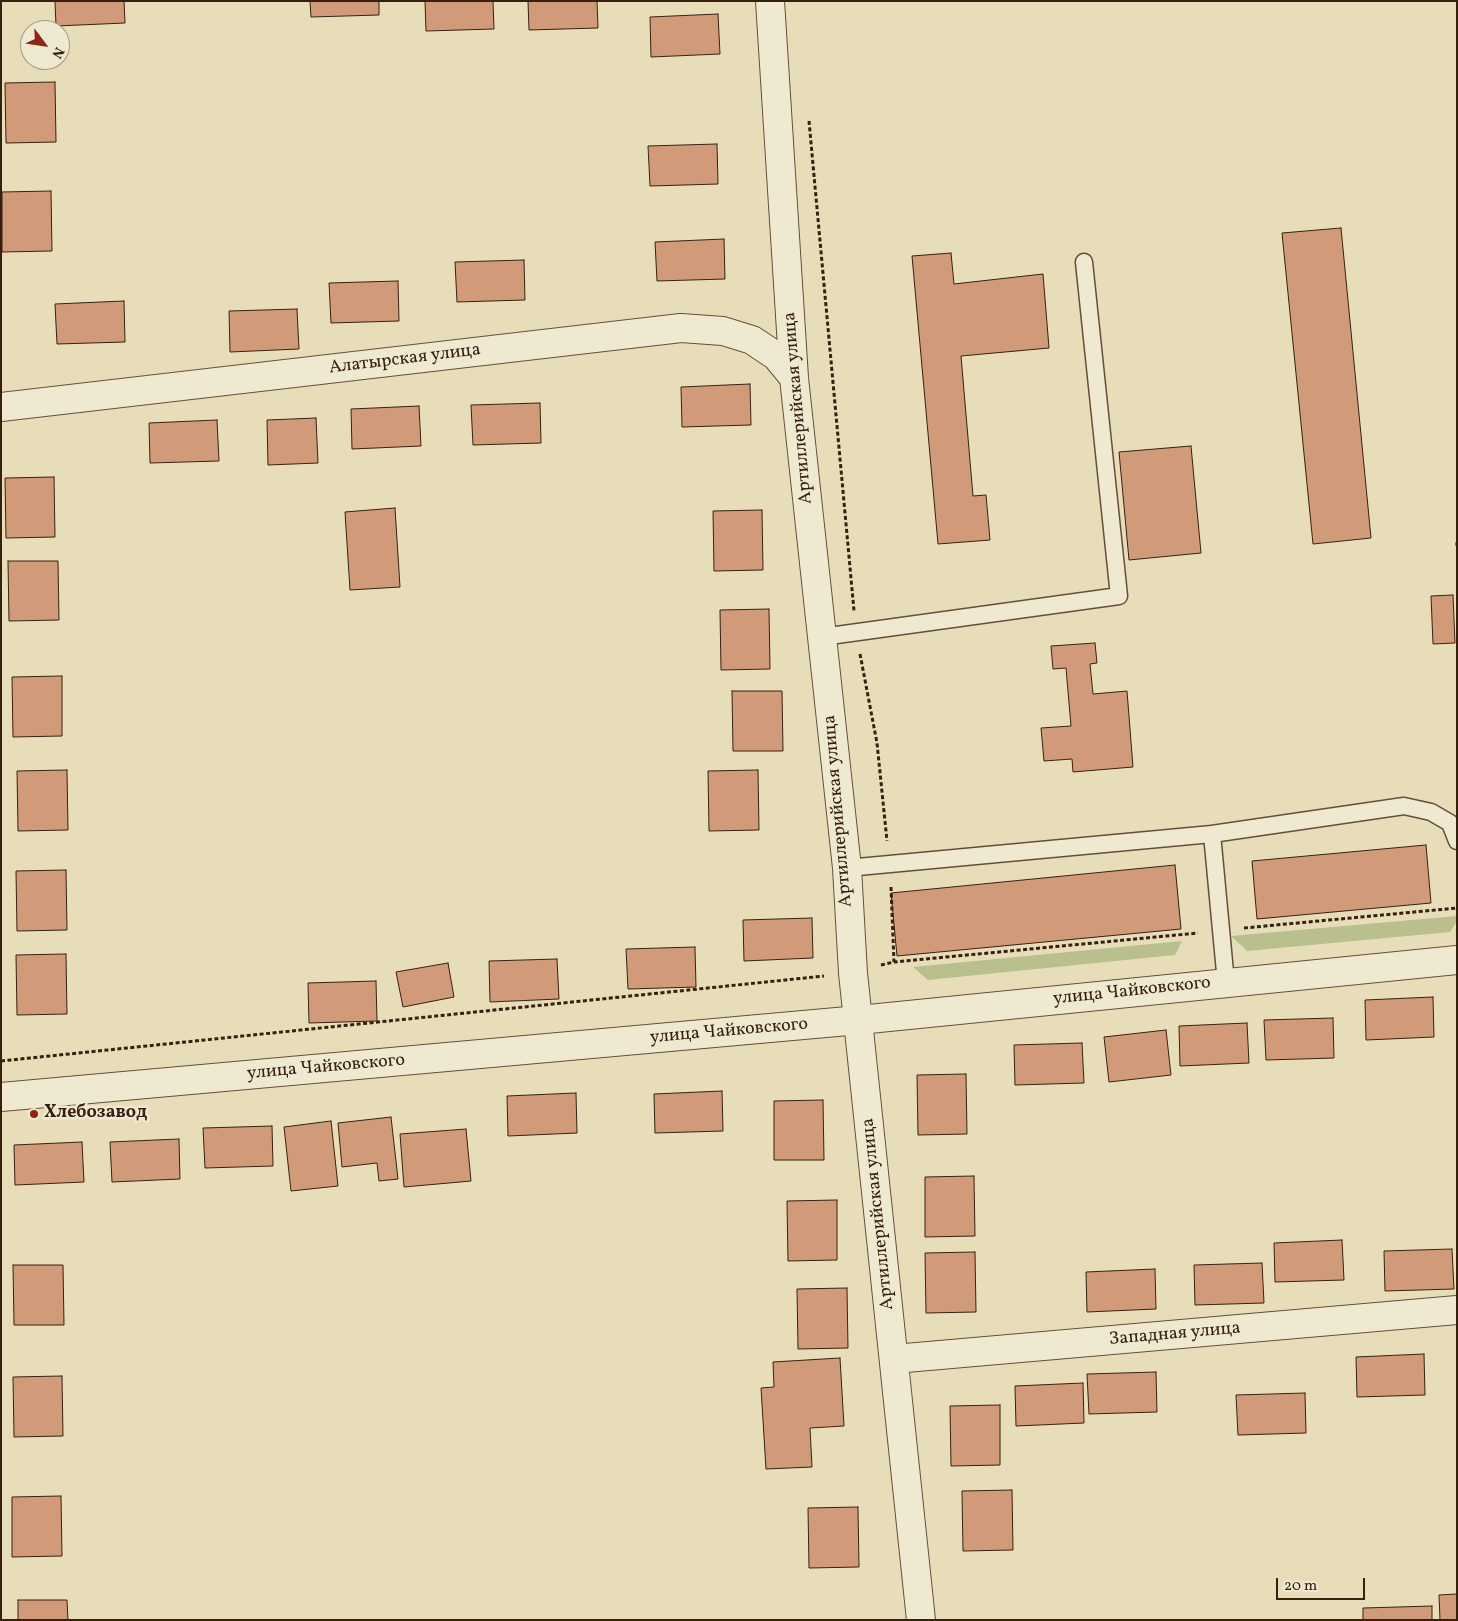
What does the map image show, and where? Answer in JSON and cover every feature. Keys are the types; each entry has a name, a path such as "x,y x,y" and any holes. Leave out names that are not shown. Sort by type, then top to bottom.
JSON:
{"street":[{"name":"Артиллерийская улица","path":"770,1 794,378 847,868 852,973 859,1020 921,1620"},
{"name":"Алатырская улица","path":"1,407 681,328 723,331 752,340 776,356 794,378"},
{"name":"улица Чайковского","path":"1,1097 859,1020 1457,960"},
{"name":"Западная улица","path":"894,1359 1457,1310"}],"lane":[{"path":"822,636 1119,596 1084,262"},
{"path":"847,868 1212,834 1404,806 1431,812 1450,823 1457,841"},
{"path":"1212,834 1226,983"}],"path":[{"path":"809,120 856,632 876,742 890,864 894,962"},
{"path":"1,1061 852,973 894,962 1457,908"}],"green space":[{"path":"1457,916 1457,921 1450,932 1247,951 1231,936"},
{"path":"1182,941 1175,955 928,980 913,967"}],"building":[{"path":"55,1 124,1 125,23 70,25 70,20 56,20"},
{"path":"310,1 379,1 379,15 311,17"},
{"path":"425,1 493,1 494,29 426,31"},
{"path":"528,1 597,1 598,28 529,30"},
{"path":"718,14 720,54 651,57 650,17"},
{"path":"55,82 56,142 6,143 5,83"},
{"path":"717,144 718,184 650,186 648,146"},
{"path":"51,191 52,251 2,252 2,192"},
{"path":"1341,228 1371,538 1313,544 1282,233"},
{"path":"724,239 725,279 657,281 655,242"},
{"path":"951,253 954,284 1043,274 1049,348 961,356 973,496 986,495 990,540 938,544 912,256"},
{"path":"524,260 525,300 457,302 455,262"},
{"path":"398,281 399,321 331,323 329,283"},
{"path":"124,301 125,342 57,344 55,304"},
{"path":"297,309 299,349 230,352 229,311"},
{"path":"750,384 751,425 682,427 681,387"},
{"path":"540,403 541,443 473,445 471,405"},
{"path":"419,406 421,446 352,449 351,409"},
{"path":"316,418 318,463 268,465 267,420"},
{"path":"217,420 219,461 150,463 149,423"},
{"path":"1191,446 1201,553 1129,560 1119,452"},
{"path":"54,477 55,537 6,538 5,478"},
{"path":"395,508 400,587 350,590 345,512"},
{"path":"762,510 763,570 714,571 713,511"},
{"path":"8,561 58,561 59,620 9,621"},
{"path":"1453,595 1455,643 1433,644 1431,596"},
{"path":"769,609 770,669 721,670 720,610"},
{"path":"1095,643 1097,663 1090,664 1093,694 1127,691 1133,767 1073,772 1072,759 1044,761 1041,728 1071,726 1066,668 1053,669 1051,646"},
{"path":"62,676 62,736 13,737 12,677"},
{"path":"732,691 782,691 783,751 733,751"},
{"path":"67,770 68,830 18,831 17,771"},
{"path":"758,770 759,830 709,831 708,771"},
{"path":"1426,845 1431,903 1257,919 1252,861"},
{"path":"1175,865 1181,929 897,956 891,893"},
{"path":"66,870 67,930 17,931 16,871"},
{"path":"812,918 813,958 744,961 743,920"},
{"path":"695,947 696,987 628,989 626,949"},
{"path":"66,954 67,1014 17,1015 16,955"},
{"path":"557,959 559,999 490,1002 489,961"},
{"path":"448,963 454,997 403,1007 396,972"},
{"path":"376,981 377,1021 309,1023 308,983"},
{"path":"1433,997 1434,1037 1366,1040 1365,1000"},
{"path":"1333,1018 1334,1058 1266,1060 1264,1020"},
{"path":"1247,1023 1249,1063 1180,1066 1179,1026"},
{"path":"1166,1030 1171,1075 1109,1082 1104,1037"},
{"path":"1082,1043 1084,1083 1015,1085 1014,1045"},
{"path":"966,1074 967,1134 918,1135 917,1075"},
{"path":"722,1091 723,1131 655,1133 654,1094"},
{"path":"576,1093 577,1133 508,1136 507,1096"},
{"path":"823,1100 824,1160 774,1160 774,1101"},
{"path":"391,1117 398,1179 379,1181 377,1163 342,1167 338,1123"},
{"path":"331,1121 338,1186 291,1191 284,1127"},
{"path":"272,1126 273,1166 205,1168 203,1128"},
{"path":"466,1129 471,1181 404,1187 400,1134"},
{"path":"179,1139 180,1179 112,1182 110,1142"},
{"path":"82,1142 84,1182 15,1185 14,1145"},
{"path":"974,1176 975,1236 925,1237 925,1177"},
{"path":"837,1200 837,1260 788,1261 787,1201"},
{"path":"1342,1240 1344,1280 1275,1282 1274,1243"},
{"path":"1452,1249 1454,1289 1385,1291 1384,1251"},
{"path":"975,1252 976,1312 926,1313 925,1253"},
{"path":"1262,1263 1264,1303 1195,1305 1194,1265"},
{"path":"13,1265 63,1265 64,1325 14,1325"},
{"path":"1155,1269 1156,1309 1087,1312 1086,1272"},
{"path":"847,1288 848,1348 798,1349 797,1289"},
{"path":"1424,1354 1425,1395 1357,1397 1356,1357"},
{"path":"840,1358 844,1426 810,1428 812,1467 766,1469 761,1388 774,1387 773,1362"},
{"path":"1156,1372 1157,1412 1089,1414 1087,1374"},
{"path":"62,1376 63,1436 14,1437 13,1377"},
{"path":"1083,1383 1084,1423 1016,1426 1015,1386"},
{"path":"1305,1393 1306,1433 1238,1435 1236,1395"},
{"path":"1000,1405 1000,1465 951,1466 950,1406"},
{"path":"1012,1490 1013,1550 963,1551 962,1491"},
{"path":"61,1496 62,1556 12,1557 12,1497"},
{"path":"858,1507 859,1567 809,1568 808,1508"},
{"path":"1457,1594 1457,1620 1440,1620 1439,1595"},
{"path":"18,1600 67,1600 68,1620 18,1620"},
{"path":"1432,1606 1432,1620 1363,1620 1363,1608"}],"place":[{"name":"Хлебозавод","path":"34,1114"}]}
